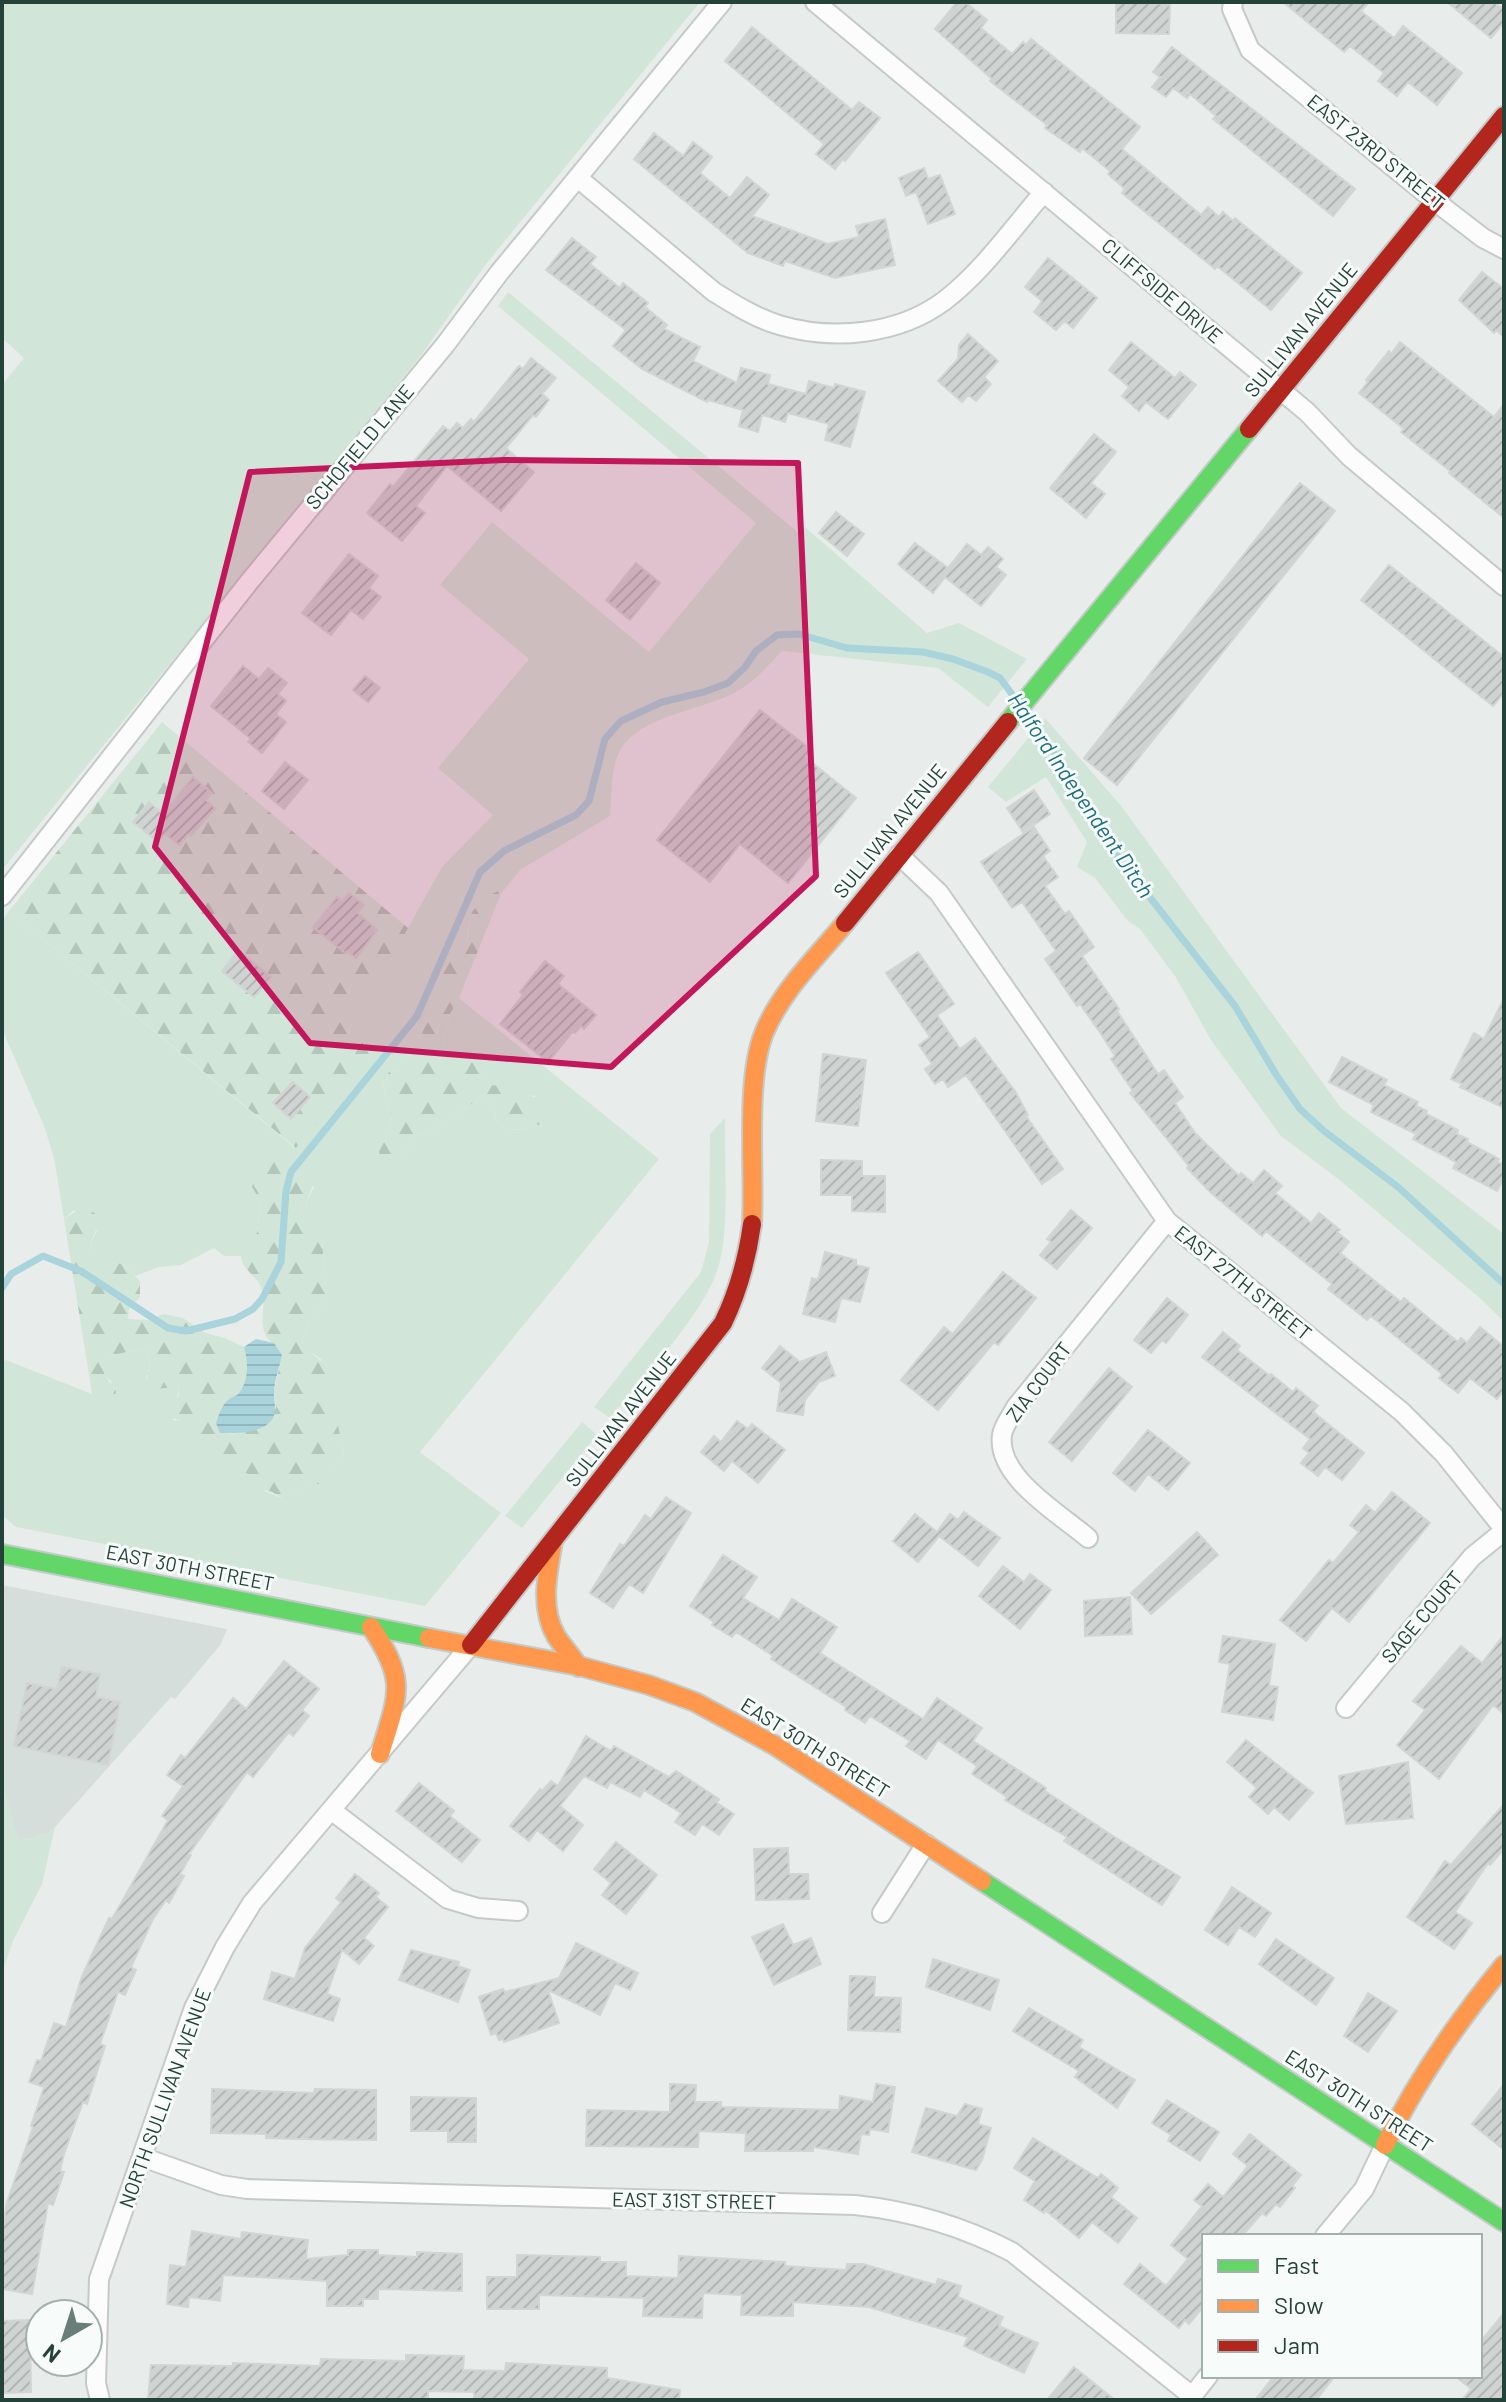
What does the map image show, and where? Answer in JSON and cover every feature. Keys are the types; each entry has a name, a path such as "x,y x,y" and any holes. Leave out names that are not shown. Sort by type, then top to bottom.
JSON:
{"main road":[{"name":"SULLIVAN AVENUE","path":"471,1645 733,1308 746,1272 752,1239 755,1092 760,1046 790,988 1504,116"},
{"path":"553,1541 546,1597 547,1615 553,1631 579,1667"},
{"name":"EAST 30TH STREET","path":"2,1554 579,1667 651,1686 719,1713 774,1745 1504,2222"},
{"path":"371,1627 394,1665 397,1677 396,1693 380,1754"},
{"path":"1385,2145 1420,2075 1504,1965"}],"street":[{"name":"SCHOFIELD LANE","path":"2,896 239,594 448,342 499,273 722,2"},
{"name":"CLIFFSIDE DRIVE","path":"815,2 1280,389 1349,456 1504,586"},
{"name":"EAST 23RD STREET","path":"1233,2 1232,9 1250,50 1435,201 1483,238 1504,249"},
{"path":"578,178 714,292 735,305 778,325 806,332 841,334 893,326 941,303 980,267 1044,192"},
{"name":"EAST 27TH STREET","path":"899,855 939,893 1167,1221 1402,1412 1444,1454 1504,1530"},
{"name":"ZIA COURT","path":"1088,1538 1022,1483 1006,1462 1002,1434 1016,1407 1167,1221"},
{"name":"SAGE COURT","path":"1346,1708 1472,1557 1504,1530"},
{"name":"NORTH SULLIVAN AVENUE","path":"100,2400 96,2383 99,2279 194,2008 252,1903 471,1645"},
{"path":"331,1810 448,1899 478,1908 518,1911"},
{"path":"882,1913 926,1844"},
{"path":"1327,2234 1364,2189 1385,2145"},
{"name":"EAST 31ST STREET","path":"142,2157 221,2185 247,2189 855,2205 919,2215 985,2238 1012,2252 1190,2398"},
{"path":"1190,2398 1206,2378"}],"highlighted area":[{"path":"504,460 798,463 816,876 611,1067 310,1043 155,847 250,472"}],"shaded area":[{"path":"2,1585 227,1629 221,1644 175,1699 171,1697 55,1827 48,1833 18,1841 2,1782"}],"green space":[{"path":"2,2 700,2 486,264 419,358 2,870 2,385 24,358 2,338"},
{"path":"508,292 799,533 805,527 927,633 959,623 1027,659 988,707 938,668 782,651 755,679 736,692 658,721 630,738 617,756 610,816 520,870 500,895 498,892 491,895 475,911 467,941 441,973 422,1034 405,1059 389,1072 383,1085 391,1129 379,1151 400,1161 415,1136 442,1125 482,1095 493,1106 497,1124 516,1130 535,1124 542,1127 535,1096 490,1085 482,1070 439,1063 450,1014 459,998 659,1159 420,1452 501,1513 425,1606 16,1527 2,1515 2,1362 6,1360 92,1394 93,1400 112,1382 105,1376 101,1362 107,1355 147,1351 150,1364 146,1380 178,1386 173,1420 184,1421 230,1465 256,1477 265,1491 281,1498 325,1481 344,1452 321,1359 306,1349 302,1340 309,1322 327,1299 322,1241 305,1205 314,1187 306,1174 284,1176 261,1202 257,1233 241,1250 242,1256 224,1256 214,1248 181,1265 159,1267 135,1276 123,1264 92,1260 90,1244 97,1231 74,1210 64,1219 54,1158 44,1126 2,1029 2,921 9,911 295,1148 380,1050 346,1021 388,964 442,867 493,815 438,768 529,659 440,585 492,522 649,652 756,523 498,306"},
{"path":"1045,718 1122,807 1341,1108 1504,1234 1504,1322 1337,1178 1281,1136 1211,1040 1175,976 1140,929 1128,921 1095,878 1077,867 1087,842 1046,777 1006,802 988,787"},
{"path":"162,722 408,928 388,964 346,1021 381,1050 296,1148 9,911"},
{"path":"498,891 500,896 450,1014 439,1062 454,1057 471,1057 490,1085 504,1086 544,1101 551,1116 548,1128 535,1124 516,1130 497,1124 493,1106 482,1095 442,1125 415,1136 400,1161 389,1165 381,1162 379,1151 391,1129 383,1085 389,1072 405,1059 422,1034 441,973 467,941 472,912 483,899"},
{"path":"725,1118 726,1192 719,1265 712,1283 687,1324 610,1418 594,1407 701,1272 709,1242 710,1134"},
{"path":"270,1146 279,1152 284,1176 306,1174 316,1178 305,1205 312,1218 328,1231 322,1241 327,1299 309,1322 302,1340 328,1368 336,1382 331,1395 344,1452 325,1482 282,1498 256,1488 256,1477 214,1456 197,1442 184,1422 167,1416 179,1395 178,1387 154,1389 146,1385 150,1364 147,1351 107,1355 101,1362 105,1376 116,1391 115,1399 107,1404 93,1400 64,1219 81,1208 101,1218 90,1244 92,1259 123,1264 140,1281 140,1297 129,1309 128,1319 147,1320 164,1314 183,1318 205,1333 244,1347 246,1377 239,1393 221,1408 220,1433 262,1428 276,1408 274,1391 282,1356 265,1334 262,1289 244,1265 241,1251 257,1233 261,1202 252,1187 259,1159"},
{"path":"582,1422 597,1435 522,1528 505,1516"},
{"path":"2,1782 18,1840 48,1833 55,1827 42,1884 13,1941 2,1973"}],"water":[{"path":"256,1339 274,1343 282,1355 274,1388 273,1418 257,1430 220,1433 216,1423 222,1408 245,1383 247,1364 244,1347"}],"building":[{"path":"957,2 965,2 987,20 981,28 1012,54 1023,42 1026,45 1031,39 1140,127 1122,149 1201,215 1208,207 1219,217 1223,212 1233,221 1235,218 1302,273 1271,310 1122,193 1125,189 1108,174 1110,171 1082,148 1080,152 1045,128 1047,125 990,81 992,79 935,29"},
{"path":"1116,2 1170,4 1169,34 1116,33"},
{"path":"1283,2 1369,2 1361,11 1394,38 1403,26 1462,73 1437,105 1408,82 1397,96 1378,81 1384,73 1350,46 1344,52"},
{"path":"1447,2 1494,2 1504,10 1504,22 1491,38"},
{"path":"752,27 852,110 859,102 880,118 835,169 816,154 824,144 725,61"},
{"path":"1172,47 1355,189 1333,216 1213,119 1216,116 1190,94 1187,98 1173,88 1166,97 1152,87 1160,77 1153,72"},
{"path":"654,133 683,156 693,142 712,157 700,173 730,198 747,177 769,195 752,216 828,244 859,237 856,226 885,219 895,265 835,278 785,261 783,266 748,253 634,159"},
{"path":"924,168 928,179 940,175 955,214 928,224 916,192 906,196 899,178"},
{"path":"572,238 596,257 590,264 620,288 623,283 648,303 645,307 667,325 664,329 700,347 693,361 737,383 741,368 770,375 768,384 806,394 809,381 865,392 850,447 825,440 829,424 788,413 785,422 762,415 758,432 739,426 743,410 707,402 642,369 613,346 626,330 546,270"},
{"path":"1048,258 1097,298 1073,328 1064,321 1056,330 1034,312 1042,301 1025,287"},
{"path":"1482,272 1504,289 1504,337 1496,330 1494,333 1459,300"},
{"path":"968,334 998,361 984,377 991,384 976,401 968,395 962,402 938,381 958,359 959,345"},
{"path":"1131,342 1175,378 1180,372 1196,385 1168,419 1146,402 1139,411 1122,396 1129,387 1109,370"},
{"path":"1400,342 1494,417 1504,404 1504,518 1359,393 1389,351 1391,354"},
{"path":"531,358 556,378 542,394 549,400 506,448 534,472 501,511 447,466 416,506 425,513 402,541 367,513 390,484 393,487 443,426 450,431 457,423 463,428 471,419 474,422 519,366 523,369"},
{"path":"1094,434 1116,452 1091,483 1105,494 1086,518 1050,488"},
{"path":"1300,483 1335,511 1117,785 1084,758"},
{"path":"836,512 864,534 847,556 819,533"},
{"path":"915,543 948,568 967,544 981,555 988,547 1003,559 996,567 1006,575 981,606 945,577 933,593 898,564"},
{"path":"349,554 378,576 369,588 381,597 363,619 351,610 331,635 302,613"},
{"path":"636,563 660,583 630,620 606,600"},
{"path":"1389,565 1504,657 1504,693 1493,706 1361,600"},
{"path":"243,666 259,679 268,668 287,683 278,694 286,701 276,714 286,722 262,753 248,742 251,739 211,706"},
{"path":"365,676 380,688 368,702 353,690"},
{"path":"760,710 811,750 805,757 856,798 788,883 740,844 710,882 657,840"},
{"path":"285,762 308,780 284,809 262,791"},
{"path":"193,777 212,793 206,800 215,808 179,845 165,834 158,842 133,822 149,802 163,814"},
{"path":"1034,790 1050,814 1023,832 1007,808"},
{"path":"1034,827 1050,851 1043,856 1058,877 1045,886 1065,914 1069,911 1094,947 1082,956 1119,1009 1117,1011 1158,1074 1164,1070 1183,1097 1175,1103 1195,1133 1239,1176 1241,1173 1253,1183 1264,1170 1282,1186 1275,1193 1311,1223 1319,1213 1349,1242 1340,1253 1401,1302 1404,1298 1458,1342 1461,1338 1467,1343 1480,1327 1504,1347 1504,1390 1497,1399 1470,1378 1458,1393 1439,1378 1442,1374 1371,1316 1367,1320 1328,1289 1332,1284 1266,1231 1262,1236 1187,1168 1189,1166 1130,1093 1133,1091 1111,1059 1115,1056 1045,959 1056,951 1022,902 1012,908 981,862"},
{"path":"349,893 364,905 358,913 377,930 356,958 313,927 337,897 342,901"},
{"path":"238,950 271,977 254,997 222,971"},
{"path":"918,952 954,1004 937,1015 960,1049 975,1038 1015,1091 1026,1116 1063,1169 1042,1184 966,1075 948,1087 943,1079 935,1084 925,1069 932,1064 919,1045 930,1037 886,973"},
{"path":"545,961 564,976 558,984 596,1015 584,1029 581,1026 575,1033 573,1031 548,1062 500,1024"},
{"path":"1504,998 1504,1108 1460,1087 1462,1084 1451,1079 1474,1033 1484,1039"},
{"path":"823,1054 866,1060 858,1126 816,1121"},
{"path":"1342,1057 1387,1080 1384,1085 1418,1102 1416,1106 1427,1111 1426,1114 1458,1130 1457,1134 1468,1139 1467,1142 1499,1159 1497,1162 1504,1165 1504,1178 1497,1191 1453,1168 1456,1162 1413,1139 1416,1134 1371,1112 1374,1105 1329,1082"},
{"path":"293,1082 310,1097 291,1119 273,1103"},
{"path":"821,1160 862,1161 862,1176 885,1176 885,1212 852,1211 852,1195 821,1195"},
{"path":"1071,1210 1092,1228 1057,1269 1040,1255 1051,1242 1047,1239"},
{"path":"825,1252 856,1260 856,1265 869,1268 860,1302 841,1298 835,1322 803,1314 812,1278 818,1280"},
{"path":"1003,1272 1036,1298 998,1345 994,1342 938,1410 901,1380 944,1327 953,1334"},
{"path":"1167,1298 1188,1315 1166,1343 1162,1340 1151,1353 1134,1340"},
{"path":"1223,1332 1240,1346 1237,1350 1270,1376 1293,1392 1296,1388 1318,1406 1313,1412 1364,1453 1342,1480 1325,1467 1318,1476 1301,1463 1309,1453 1303,1448 1310,1439 1202,1357"},
{"path":"780,1346 800,1362 826,1352 835,1376 819,1382 805,1400 803,1415 777,1411 781,1383 762,1368"},
{"path":"1109,1368 1132,1387 1072,1461 1049,1442"},
{"path":"737,1421 748,1429 752,1424 785,1450 758,1483 732,1461 724,1471 701,1452 714,1436 721,1442"},
{"path":"1148,1430 1190,1463 1168,1490 1148,1474 1135,1491 1113,1473"},
{"path":"1392,1492 1430,1523 1349,1622 1332,1608 1306,1641 1280,1620 1329,1560 1333,1563 1359,1532 1350,1525 1366,1505 1375,1513"},
{"path":"666,1497 691,1513 643,1593 629,1584 613,1608 590,1593 620,1544 624,1546 645,1515 651,1519"},
{"path":"964,1512 1000,1538 978,1566 939,1536 918,1562 893,1541 915,1514 937,1532 950,1514 958,1520"},
{"path":"1197,1532 1218,1555 1151,1614 1131,1593"},
{"path":"723,1555 757,1577 743,1598 779,1620 792,1599 837,1627 820,1653 923,1719 937,1698 982,1728 973,1741 1113,1836 1180,1877 1162,1905 1064,1841 1067,1837 1005,1800 1007,1797 972,1774 977,1766 938,1740 926,1759 906,1746 910,1741 870,1716 865,1723 736,1632 732,1637 712,1625 714,1622 690,1606"},
{"path":"1003,1566 1024,1582 1030,1574 1051,1590 1020,1629 979,1596"},
{"path":"1130,1597 1132,1634 1085,1636 1084,1601"},
{"path":"1504,1635 1504,1714 1493,1705 1439,1779 1397,1745 1425,1710 1413,1701 1461,1646 1482,1663"},
{"path":"1223,1636 1275,1644 1269,1686 1278,1687 1273,1720 1222,1712 1230,1664 1219,1662"},
{"path":"284,1661 319,1689 302,1710 309,1716 293,1736 289,1732 253,1777 247,1772 189,1854 180,1874 184,1876 169,1903 166,1900 153,1919 131,1967 136,1970 125,1995 118,1992 100,2044 105,2046 87,2104 83,2102 64,2154 60,2171 64,2172 53,2205 48,2203 32,2294 2,2289 2,2231 7,2202 44,2087 29,2082 37,2060 41,2061 54,2023 66,2027 82,1976 109,1918 112,1919 168,1820 162,1816 183,1786 167,1775 181,1755 185,1758 233,1698 246,1709"},
{"path":"62,1667 100,1674 96,1697 120,1702 108,1765 14,1746 27,1683 57,1689"},
{"path":"586,1736 611,1751 614,1746 669,1777 676,1771 719,1799 717,1803 734,1814 719,1835 702,1824 695,1835 675,1822 681,1813 644,1790 640,1797 610,1782 607,1788 584,1776 560,1806 583,1825 563,1851 537,1830 529,1841 510,1826 540,1789 542,1791 551,1781 558,1786"},
{"path":"1246,1740 1313,1793 1289,1820 1274,1807 1268,1814 1249,1797 1257,1788 1227,1762"},
{"path":"1408,1762 1413,1818 1346,1824 1339,1776"},
{"path":"419,1783 454,1811 450,1816 480,1840 462,1862 396,1811"},
{"path":"1504,1804 1504,1849 1490,1865 1488,1863 1455,1912 1472,1923 1454,1949 1407,1917 1445,1861 1451,1865"},
{"path":"616,1842 657,1875 626,1914 602,1895 611,1883 594,1869"},
{"path":"788,1848 789,1874 808,1874 809,1899 756,1900 754,1849"},
{"path":"355,1874 379,1893 376,1897 388,1907 364,1938 374,1946 359,1964 342,1950 327,1994 340,1999 333,2021 264,1999 272,1972 295,1979 305,1948 341,1902 336,1898"},
{"path":"1232,1887 1271,1913 1255,1937 1239,1927 1228,1945 1205,1930"},
{"path":"783,1924 793,1945 811,1938 821,1964 774,1985 752,1937"},
{"path":"1276,1939 1334,1978 1316,2005 1259,1964"},
{"path":"576,1943 638,1973 630,1990 615,1983 600,2015 548,1990 559,2023 504,2042 503,2039 499,2040 496,2033 491,2035 479,1997 559,1978"},
{"path":"411,1950 459,1962 458,1966 470,1970 458,2002 399,1980"},
{"path":"933,1959 999,1980 990,2010 926,1987"},
{"path":"850,1976 875,1977 874,1997 901,1998 900,2032 848,2030"},
{"path":"1368,1993 1397,2011 1368,2052 1344,2036"},
{"path":"1029,2008 1083,2040 1079,2047 1135,2080 1117,2108 1075,2077 1079,2071 1013,2031"},
{"path":"670,2084 696,2085 695,2102 721,2102 721,2107 839,2110 840,2096 873,2102 876,2084 895,2087 888,2132 870,2129 869,2135 861,2134 858,2154 813,2147 813,2151 745,2151 746,2133 699,2131 698,2147 586,2146 587,2110 670,2112"},
{"path":"1504,2084 1504,2150 1472,2124"},
{"path":"212,2089 314,2093 315,2089 376,2090 376,2140 266,2138 266,2134 211,2133"},
{"path":"411,2097 476,2098 476,2142 448,2142 448,2131 411,2131"},
{"path":"1167,2100 1219,2132 1200,2161 1168,2141 1171,2135 1152,2123"},
{"path":"965,2104 982,2109 978,2124 991,2128 976,2170 912,2152 926,2108 957,2116"},
{"path":"1250,2134 1301,2175 1280,2207 1276,2204 1266,2216 1262,2213 1244,2234 1202,2234 1202,2308 1189,2324 1185,2320 1179,2328 1124,2284 1140,2264 1166,2286 1188,2259 1171,2245 1202,2206 1194,2200 1208,2184 1223,2197 1248,2166 1233,2154"},
{"path":"1033,2138 1098,2178 1101,2174 1118,2188 1111,2197 1137,2218 1118,2243 1092,2222 1079,2238 1045,2210 1044,2213 1024,2200 1035,2181 1014,2168"},
{"path":"192,2231 241,2239 242,2232 308,2240 306,2259 348,2255 348,2250 378,2250 378,2255 417,2257 417,2252 462,2254 462,2291 378,2289 378,2299 363,2299 363,2306 327,2306 327,2281 223,2275 220,2301 189,2297 188,2307 167,2304 170,2265 186,2267"},
{"path":"517,2255 600,2257 600,2262 626,2262 626,2276 678,2278 679,2256 785,2262 785,2266 846,2270 847,2264 863,2264 936,2285 938,2279 961,2286 958,2297 1003,2317 999,2326 1038,2343 1024,2373 964,2346 968,2337 869,2307 793,2302 793,2316 741,2315 742,2295 703,2293 702,2318 643,2316 644,2298 539,2295 539,2309 487,2309 487,2277 517,2277"},
{"path":"1504,2313 1504,2400 1462,2400 1471,2389 1457,2378 1482,2378 1482,2340"},
{"path":"24,2320 24,2378 31,2378 31,2392 2,2393 2,2321"},
{"path":"406,2355 464,2356 463,2370 505,2371 506,2363 607,2368 607,2378 680,2390 679,2400 474,2400 474,2392 428,2391 428,2400 148,2400 151,2365 233,2366 233,2363 320,2366 321,2359 406,2361"},
{"path":"1074,2367 1115,2400 1047,2400"},
{"path":"1272,2378 1333,2378 1316,2400 1255,2400"}],"waterway":[{"name":"Halford Independent Ditch","path":"2,1288 11,1274 43,1256 81,1271 168,1328 186,1331 235,1319 253,1309 262,1299 281,1262 286,1191 291,1172 417,1016 480,872 504,851 576,815 589,801 605,739 621,721 662,702 728,683 756,651 777,635 799,634 847,648 923,652 953,659 1000,678 1078,787 1112,849 1235,1006 1300,1109 1398,1187 1504,1284"}],"traffic: fast":[{"path":"1008,722 1249,429"},
{"path":"2,1554 429,1638"},
{"path":"982,1881 1504,2222"}],"traffic: slow":[{"path":"752,1224 753,1100 758,1052 780,1003 845,923"},
{"path":"553,1541 546,1589 548,1613 556,1636 579,1667"},
{"path":"371,1627 391,1662 396,1689 380,1754"},
{"path":"429,1638 579,1666 649,1685 695,1702 774,1745 982,1881"},
{"path":"1385,2145 1439,2051 1504,1965"}],"traffic: jam":[{"path":"1249,429 1504,116"},
{"path":"845,923 1008,722"},
{"path":"471,1645 723,1323 742,1275 752,1224"}]}
